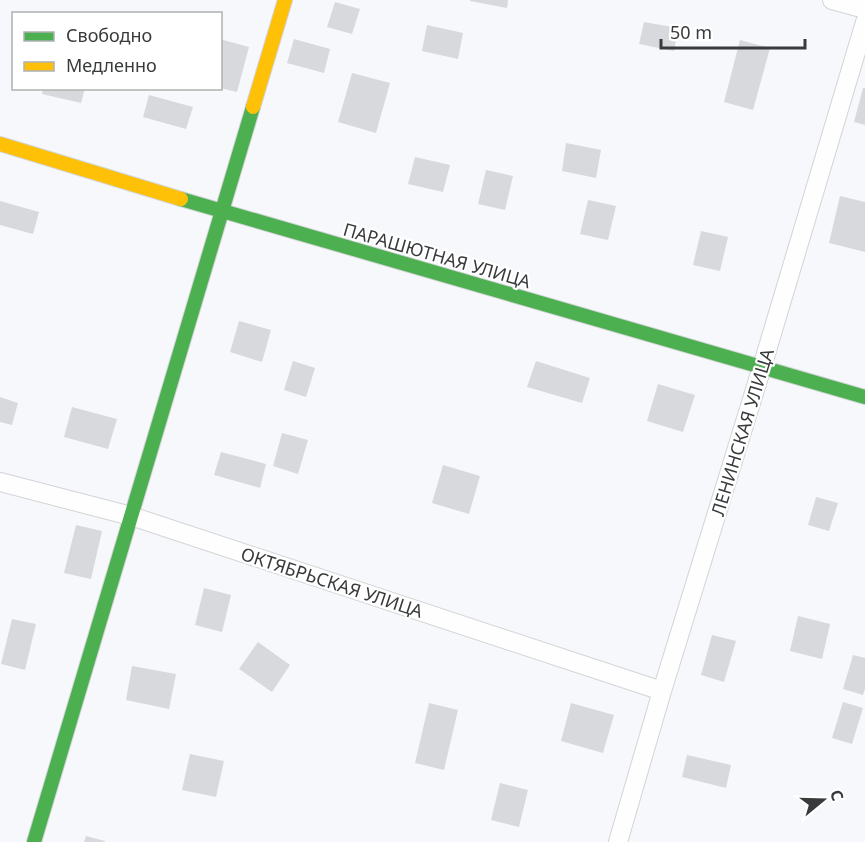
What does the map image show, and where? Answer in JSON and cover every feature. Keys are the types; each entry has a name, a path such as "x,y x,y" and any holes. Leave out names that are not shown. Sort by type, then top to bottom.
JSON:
{"street":[{"path":"34,842 285,0"},
{"path":"832,0 865,9"},
{"name":"ЛЕНИНСКАЯ УЛИЦА","path":"618,842 865,22"},
{"name":"ПАРАШЮТНАЯ УЛИЦА","path":"0,144 865,398"},
{"name":"ОКТЯБРЬСКАЯ УЛИЦА","path":"0,482 131,516 662,691"}],"building":[{"path":"470,0 508,0 507,8"},
{"path":"335,2 360,9 352,34 327,27"},
{"path":"644,22 678,28 674,51 639,44"},
{"path":"427,25 463,33 458,59 422,51"},
{"path":"294,39 330,49 324,73 287,63"},
{"path":"222,40 249,47 237,92 222,88"},
{"path":"740,40 770,48 753,110 724,102"},
{"path":"352,73 390,83 376,133 338,122"},
{"path":"863,88 865,88 865,125 854,122"},
{"path":"43,90 84,90 81,103 42,94"},
{"path":"149,95 193,107 186,129 143,117"},
{"path":"566,143 601,150 596,178 562,171"},
{"path":"415,157 450,165 443,192 408,184"},
{"path":"486,170 513,176 505,210 478,204"},
{"path":"840,196 865,202 865,252 829,243"},
{"path":"588,200 616,206 608,240 580,234"},
{"path":"0,201 39,212 33,234 0,225"},
{"path":"701,231 728,237 720,271 693,265"},
{"path":"239,321 271,330 262,362 230,352"},
{"path":"293,361 315,368 306,397 284,390"},
{"path":"536,361 590,378 582,403 527,387"},
{"path":"658,384 695,395 683,432 647,421"},
{"path":"0,397 18,403 12,425 0,422"},
{"path":"72,407 117,419 108,449 64,437"},
{"path":"282,433 308,440 298,474 273,466"},
{"path":"221,452 266,464 260,488 214,475"},
{"path":"443,465 480,476 469,514 432,503"},
{"path":"816,497 838,503 829,531 808,525"},
{"path":"76,525 102,531 91,579 64,573"},
{"path":"204,588 231,595 222,632 195,625"},
{"path":"798,616 830,624 822,659 790,651"},
{"path":"12,619 36,624 25,670 1,664"},
{"path":"712,635 736,641 724,682 701,675"},
{"path":"258,642 290,665 272,692 239,669"},
{"path":"853,655 865,658 863,695 843,689"},
{"path":"132,666 176,674 169,709 126,700"},
{"path":"843,702 863,708 852,744 832,738"},
{"path":"429,703 458,710 444,770 415,763"},
{"path":"571,703 614,715 603,753 561,741"},
{"path":"190,754 224,761 216,797 182,790"},
{"path":"687,755 731,765 726,788 682,777"},
{"path":"500,783 528,790 519,827 491,820"},
{"path":"86,836 105,841 105,842 84,842"}],"traffic: fast":[{"path":"34,842 253,107"},
{"path":"181,199 865,397"}],"traffic: slow":[{"path":"253,107 285,0"},
{"path":"0,144 181,199"}]}
